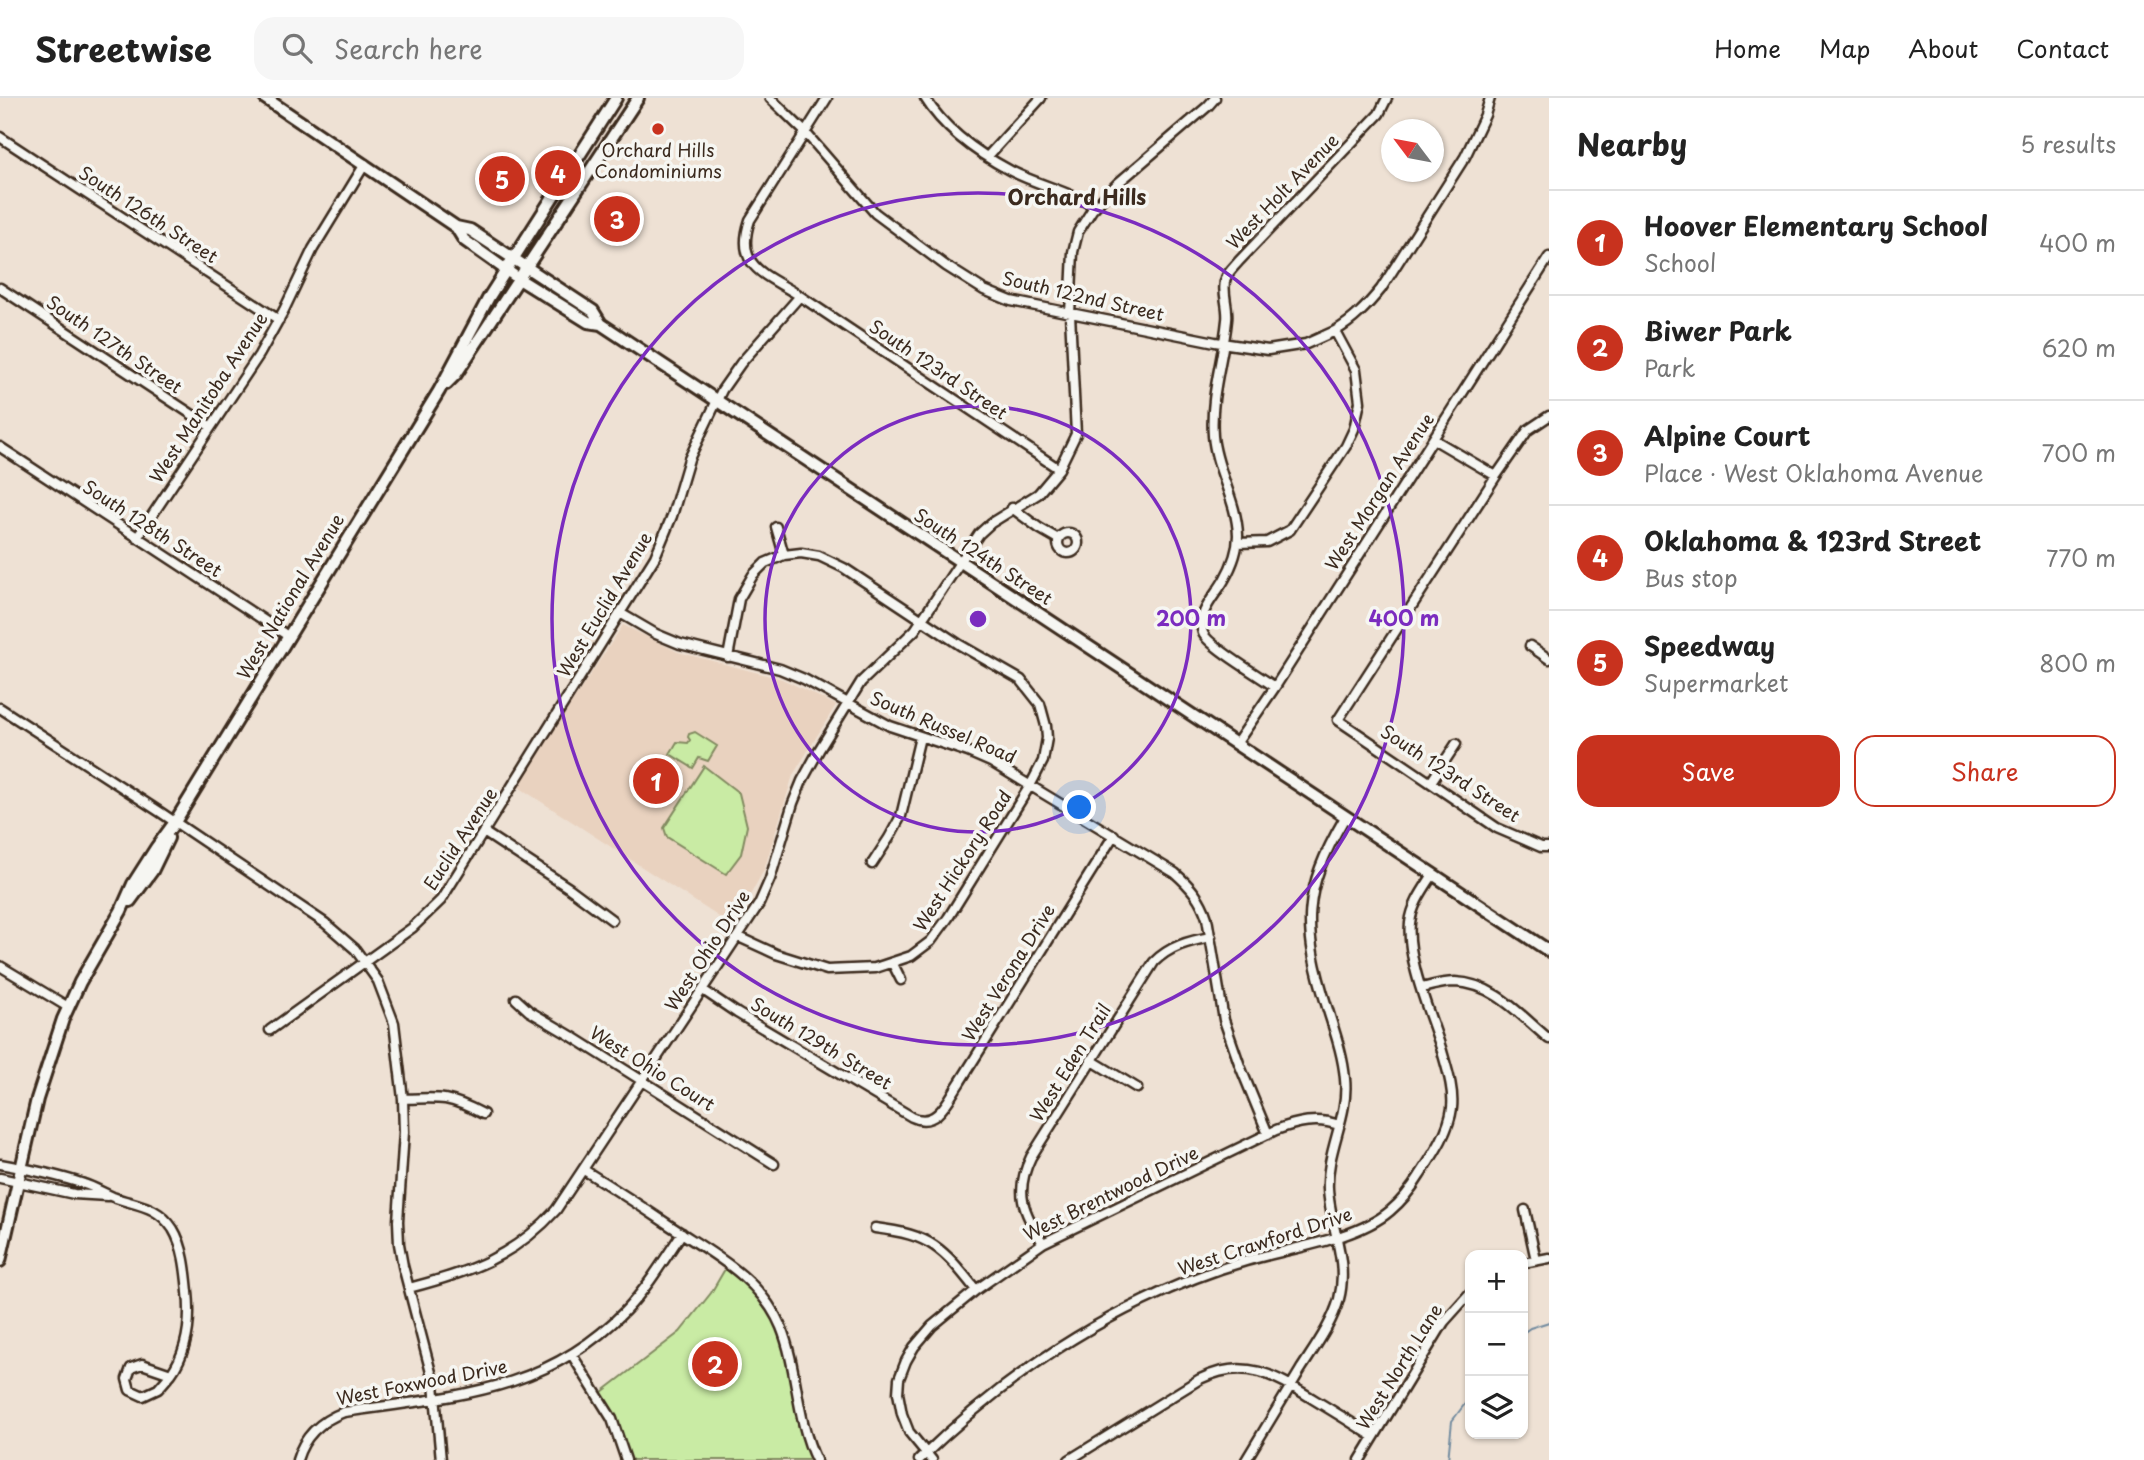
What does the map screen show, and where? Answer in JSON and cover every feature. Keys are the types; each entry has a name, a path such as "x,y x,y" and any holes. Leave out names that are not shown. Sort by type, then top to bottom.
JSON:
{"street":[{"name":"South 124th Street","path":"265,98 456,227 470,230 513,257 593,311 601,324 1345,819 1548,948"},
{"name":"West National Avenue","path":"0,1261 47,1064 68,1007 121,911 152,871 175,822 439,391 482,308 616,98"},
{"name":"West National Avenue","path":"439,391 456,374 638,98"},
{"name":"South 122nd Street","path":"770,98 805,132 875,213 946,266 984,290 1012,301 1070,314 1268,350 1306,344 1347,324 1367,307 1465,157 1490,98"},
{"path":"800,296 752,264 746,254 744,237 750,220 827,98"},
{"path":"925,98 943,122 1011,172 1084,200 1095,207"},
{"path":"988,156 1041,98"},
{"name":"West Ohio Drive","path":"409,1288 462,1273 487,1262 538,1229 556,1210 738,937 766,890 802,781 861,682 905,641 922,620 979,534 1012,508 1038,494 1059,469 1076,434 1070,314 1073,252 1078,232 1095,207 1117,184 1214,98"},
{"name":"West Holt Avenue","path":"1275,687 1203,635 1202,624 1207,606 1232,565 1238,543 1237,521 1213,439 1213,397 1228,307 1226,278 1238,261 1379,114 1387,98"},
{"name":"South 126th Street","path":"0,136 279,320"},
{"name":"West Manitoba Avenue","path":"137,538 259,355 313,249 365,164"},
{"name":"South 124th Street","path":"456,227 464,240 519,279 588,322 601,324"},
{"name":"West Morgan Avenue","path":"1236,744 1549,257"},
{"name":"South 127th Street","path":"0,288 211,427"},
{"name":"West Euclid Avenue","path":"538,747 660,545 672,516 688,459 716,401 741,363 800,296"},
{"name":"South 123rd Street","path":"800,296 1059,469"},
{"path":"1238,543 1268,542 1290,530 1346,446 1354,429 1360,402 1356,370 1335,331"},
{"path":"1433,439 1496,476 1528,430 1549,416"},
{"name":"South 128th Street","path":"0,447 288,636"},
{"name":"South 123rd Street","path":"1496,476 1338,720 1497,828 1541,847 1549,847"},
{"path":"1012,508 1058,539"},
{"path":"728,657 739,599 746,584 760,568 784,555 776,527"},
{"name":"West Hickory Road","path":"738,937 776,954 827,970 864,969 893,964 920,950 939,932 1031,785 1043,761 1047,738 1043,713 1033,693 1015,675 979,656 837,564 809,554 796,552 784,555"},
{"name":"South Russel Road","path":"620,613 656,634 680,644 780,669 812,683 890,726 980,757 1170,869 1189,885 1204,908 1224,1020 1268,1134"},
{"path":"1530,646 1549,659"},
{"path":"0,708 332,929 348,942 378,981 391,1012 396,1035 403,1099 399,1244 434,1384 441,1460"},
{"path":"872,864 901,816 920,737"},
{"path":"1432,782 1456,744"},
{"name":"Euclid Avenue","path":"270,1030 412,928 432,910 455,881 538,747"},
{"path":"1246,1460 1328,1326 1339,1298 1342,1271 1330,1209 1328,1175 1346,1094 1344,1069 1319,982 1309,929 1310,905 1316,878 1323,857 1345,819"},
{"path":"485,833 612,920"},
{"name":"West Verona Drive","path":"925,1121 940,1113 1114,835"},
{"name":"West Crawford Drive","path":"926,1458 985,1401 1062,1346 1109,1319 1171,1289 1222,1269 1336,1237 1373,1223 1397,1205 1420,1176 1447,1126 1452,1102 1451,1087 1412,952 1410,924 1419,896 1432,876"},
{"name":"West Eden Trail","path":"1043,1243 1022,1201 1023,1178 1031,1157 1154,962 1181,944 1210,937"},
{"path":"893,964 901,980"},
{"path":"0,966 68,1007"},
{"path":"1422,988 1457,982 1485,989 1498,996 1549,1039"},
{"name":"South 129th Street","path":"703,990 912,1117 925,1121"},
{"name":"West Ohio Court","path":"516,999 529,1012 774,1164"},
{"path":"1091,1060 1137,1088"},
{"path":"403,1099 433,1097 454,1100 483,1114"},
{"name":"West Brentwood Drive","path":"926,1458 912,1438 902,1414 898,1393 903,1367 914,1347 932,1326 976,1290 1043,1243 1268,1134 1288,1125 1307,1121 1339,1125"},
{"path":"0,1164 92,1187 110,1196"},
{"path":"584,1170 736,1269 768,1302 785,1340 808,1441 816,1460"},
{"path":"0,1178 74,1194 110,1196 137,1202 157,1213 172,1228 181,1249 189,1299 188,1331 182,1356 171,1374 158,1389 148,1395 137,1395 130,1390 127,1382 131,1368 142,1364 171,1374"},
{"path":"61,1191 64,1179"},
{"path":"1525,1210 1536,1260"},
{"path":"875,1228 913,1234 936,1246 976,1290"},
{"name":"West Foxwood Drive","path":"297,1460 310,1434 322,1423 344,1412 479,1392 544,1370 572,1354 594,1339 625,1311 649,1283 682,1233"},
{"path":"1528,1262 1549,1258"},
{"name":"West North Lane","path":"1360,1460 1444,1322 1465,1299"},
{"path":"572,1354 612,1419 626,1460"},
{"path":"1069,1460 1190,1386 1216,1372 1235,1368 1263,1371 1291,1385 1374,1437"}],"shaded area":[{"path":"623,625 678,652 782,679 836,705 793,775 764,870 733,926 517,786"}],"green space":[{"path":"695,732 717,746 708,761 699,758 693,768 670,754 677,742 688,743 689,734"},
{"path":"704,766 739,793 747,826 741,854 726,874 667,837 664,828"},
{"path":"728,1264 775,1315 811,1449 819,1460 626,1460 598,1395 680,1332 711,1293"}],"waterway":[{"path":"1528,1329 1549,1322"},
{"path":"1448,1460 1452,1421 1465,1404"}],"place":[{"name":"Orchard Hills Condominiums","path":"658,129"},
{"name":"Oklahoma & 123rd Street","path":"558,173"},
{"name":"Speedway","path":"502,179"},
{"name":"Alpine Court","path":"617,219"},
{"name":"Hoover Elementary School","path":"656,781"},
{"name":"Biwer Park","path":"715,1364"}],"district":[{"name":"Orchard Hills","path":"1077,198"}]}
